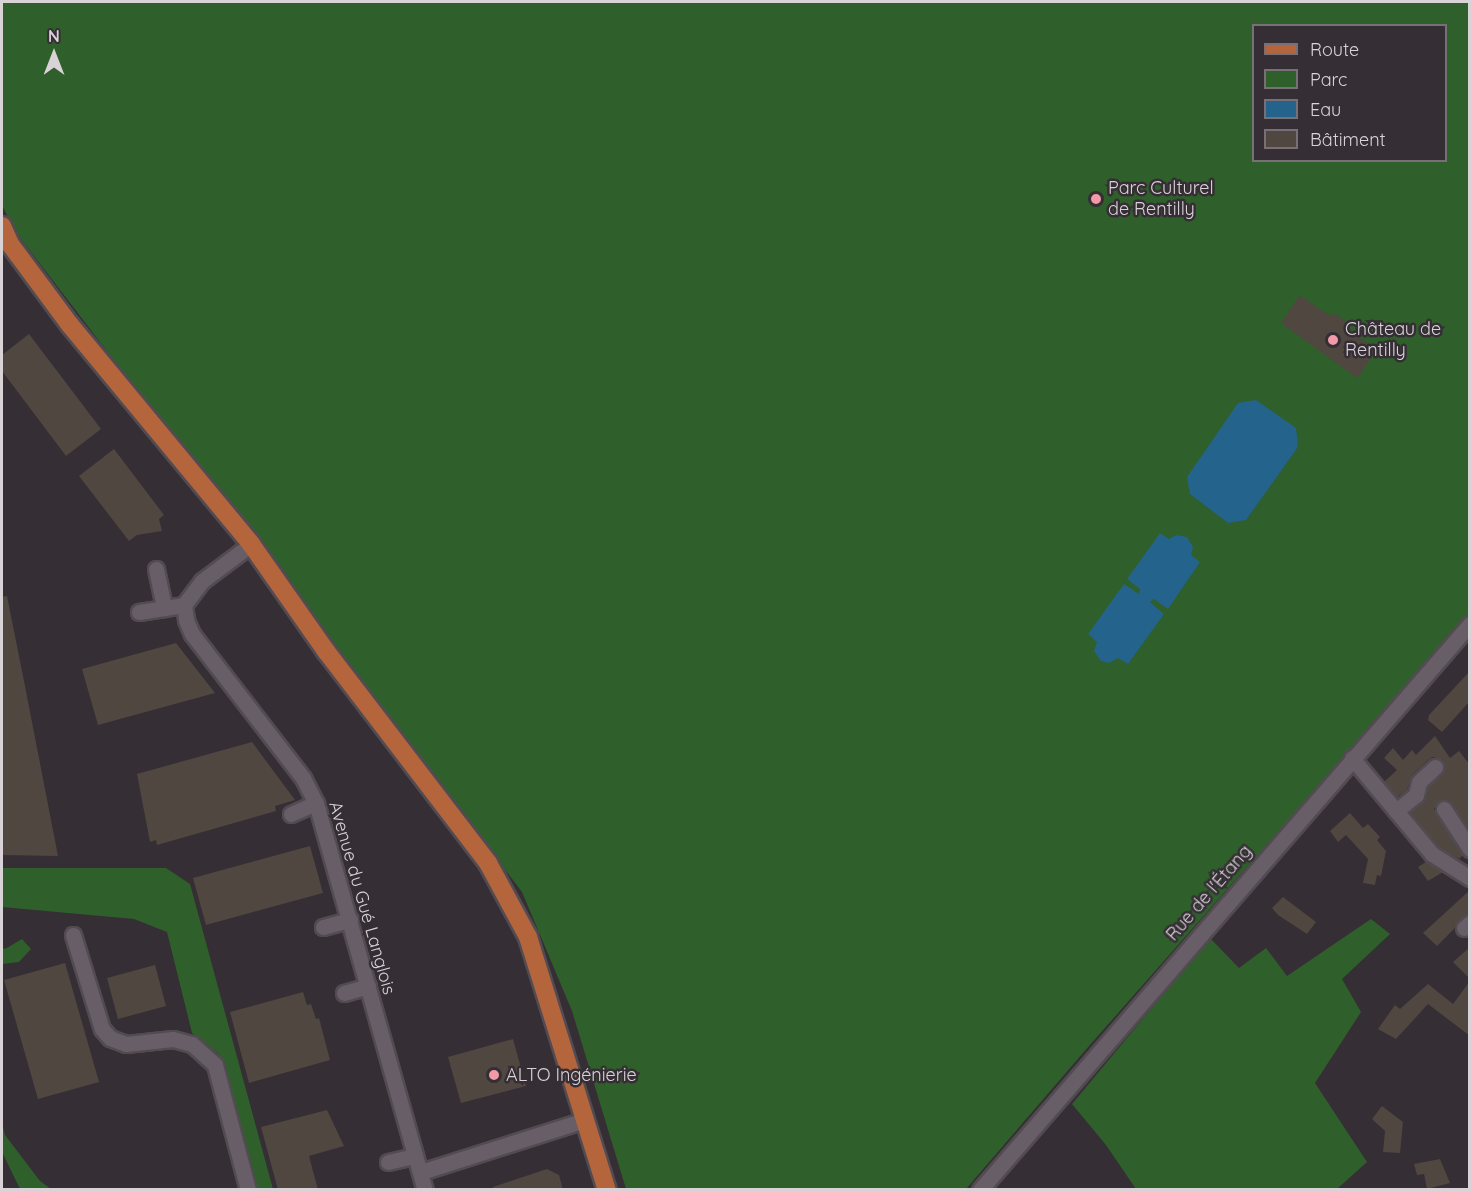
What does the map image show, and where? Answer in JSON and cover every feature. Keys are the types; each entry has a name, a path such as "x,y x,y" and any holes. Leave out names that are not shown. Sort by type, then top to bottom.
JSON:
{"main road":[{"path":"2,226 10,244 56,307 188,471 221,506 251,544 326,651 488,863 512,904 539,969 607,1190"},
{"path":"188,471 242,551 326,651"}],"street":[{"path":"139,612 184,604 202,581 242,551"},
{"path":"156,569 164,608"},
{"name":"Avenue du Gué Langlois","path":"184,604 186,620 192,634 303,778 316,803 425,1190"},
{"name":"Rue de l'Étang","path":"980,1190 1470,624"},
{"path":"1352,758 1432,854 1465,875 1470,860"},
{"path":"1396,811 1416,795 1419,782 1435,767"},
{"path":"291,814 316,803"},
{"path":"1444,809 1470,849"},
{"path":"322,927 350,920"},
{"path":"73,935 102,1029 110,1038 126,1044 173,1039 192,1044 215,1065 248,1190"},
{"path":"344,993 368,986"},
{"path":"421,1172 585,1120"},
{"path":"388,1162 415,1156"}],"green space":[{"path":"2,2 1469,2 1469,615 966,1189 626,1189 572,1011 522,892 14,230 2,205"},
{"path":"2,868 166,868 190,884 273,1189 255,1189 219,1054 192,1033 167,932 134,919 2,907"},
{"path":"1371,919 1390,934 1342,979 1361,1012 1315,1083 1367,1162 1337,1189 1136,1189 1106,1145 1072,1104 1210,938 1239,968 1266,948 1287,976"},
{"path":"22,939 31,949 19,962 2,964 2,947 5,949"},
{"path":"2,1123 5,1135 40,1181 51,1189 21,1189 19,1187 2,1152"}],"water":[{"path":"1256,400 1296,428 1298,447 1246,520 1228,523 1190,494 1187,477 1238,403"},
{"path":"1160,533 1169,539 1176,535 1187,537 1193,547 1191,555 1200,562 1168,609 1154,599 1150,602 1164,614 1128,664 1118,658 1109,663 1101,661 1094,651 1097,642 1088,634 1124,584 1139,594 1140,589 1127,579"}],"building":[{"name":"Château de Rentilly","path":"1300,295 1322,311 1332,316 1334,313 1351,325 1349,327 1357,336 1377,350 1357,378 1281,323"},
{"path":"29,334 101,429 66,456 2,371 2,355"},
{"path":"114,449 164,515 159,519 162,531 137,535 129,541 79,476"},
{"path":"7,596 58,856 2,855 2,597"},
{"path":"176,643 215,693 98,725 82,669"},
{"path":"1470,671 1470,701 1442,732 1428,720 1429,715"},
{"path":"1435,736 1450,758 1459,751 1470,765 1470,825 1467,826 1448,800 1439,801 1434,809 1463,855 1459,859 1438,847 1410,812 1423,802 1428,787 1444,770 1442,760 1433,757 1428,760 1412,775 1407,790 1397,797 1384,782 1397,770 1384,758 1393,748 1403,760 1412,750 1416,755"},
{"path":"252,742 295,800 275,806 276,811 157,845 156,840 150,842 137,774"},
{"path":"1350,813 1363,828 1368,824 1380,837 1377,840 1386,851 1381,876 1377,875 1375,885 1363,883 1368,859 1346,835 1338,842 1330,831"},
{"path":"310,846 323,893 206,925 193,878"},
{"path":"1426,862 1443,872 1428,881 1418,867"},
{"path":"1470,890 1470,913 1458,921 1454,929 1437,946 1423,933"},
{"path":"1283,897 1316,922 1307,934 1278,915 1272,908"},
{"path":"1470,947 1470,979 1453,962"},
{"path":"65,963 99,1082 38,1099 4,980"},
{"path":"155,965 166,1006 118,1019 107,978"},
{"path":"1470,981 1470,1036 1428,1004 1396,1039 1378,1029 1395,1005 1400,1009 1428,984 1453,1004"},
{"path":"303,992 307,1005 311,1004 316,1019 319,1018 330,1060 249,1083 230,1012"},
{"path":"513,1039 526,1086 461,1103 448,1057"},
{"path":"1382,1106 1403,1122 1400,1153 1383,1152 1385,1131 1372,1119"},
{"path":"327,1110 344,1146 309,1156 318,1190 278,1190 261,1127"},
{"path":"1440,1159 1450,1183 1427,1189 1424,1174 1417,1175 1414,1164"},
{"path":"547,1169 559,1175 563,1190 493,1190 493,1187"}],"place":[{"name":"Parc Culturel de Rentilly","path":"1096,199"},
{"name":"Château de Rentilly","path":"1333,340"},
{"name":"ALTO Ingénierie","path":"494,1075"}]}
